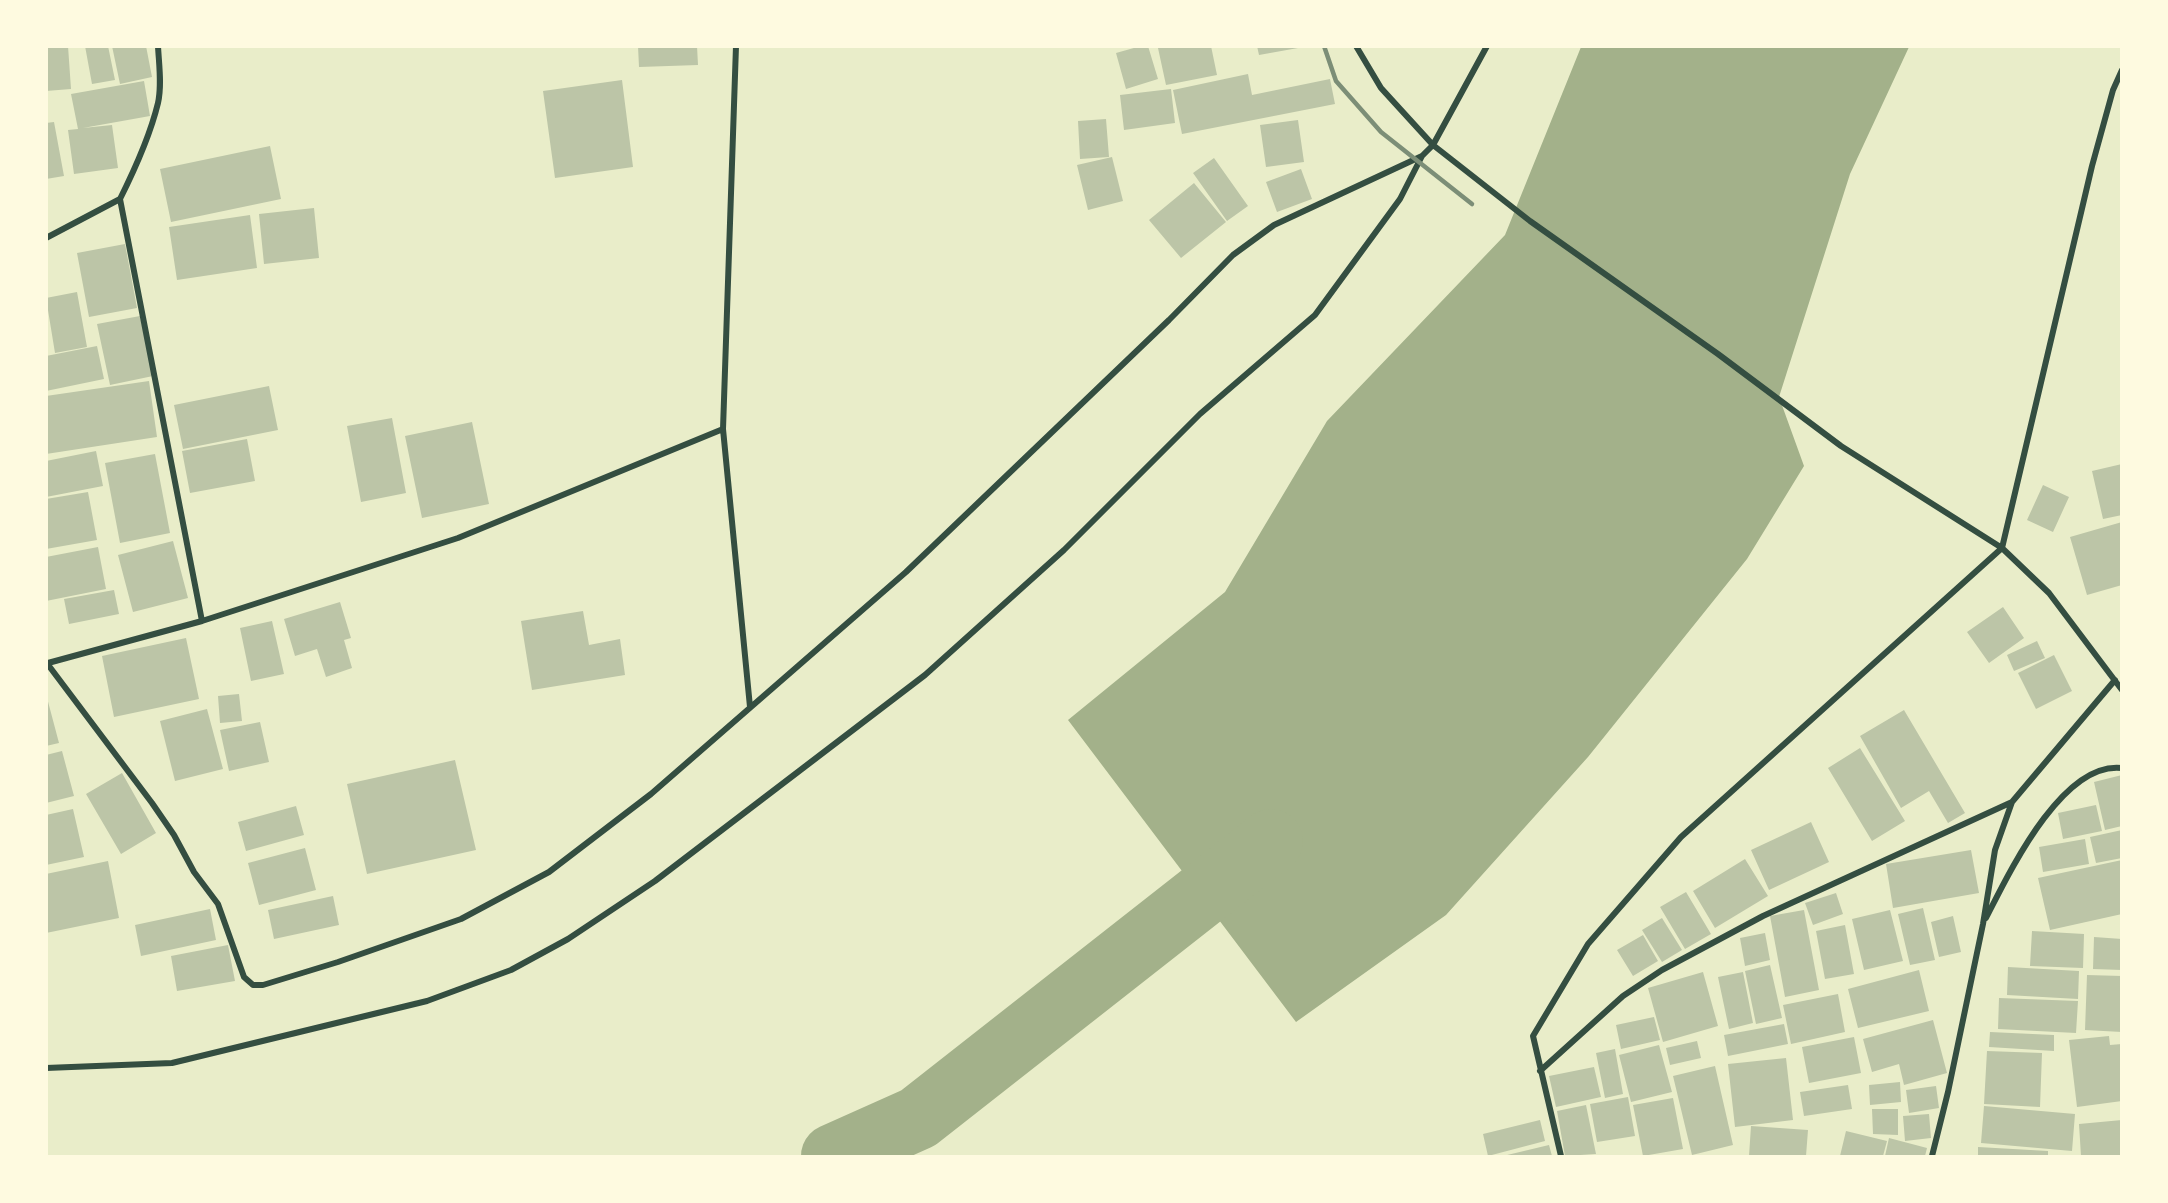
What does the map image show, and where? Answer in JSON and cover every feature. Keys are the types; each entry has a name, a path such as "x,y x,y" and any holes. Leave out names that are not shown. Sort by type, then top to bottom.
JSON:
{"street":[{"path":"46,238 120,199 134,171 158,102 160,86 158,46"},
{"path":"736,46 723,429 750,706"},
{"path":"1356,46 1381,88 1433,145 1530,221 1718,354 1841,446 2002,548 2049,593 2121,690"},
{"path":"46,1068 172,1063 427,1001 512,970 568,939 655,880 925,675 1064,550 1200,414 1315,315 1400,199 1422,156 1433,145 1487,46"},
{"path":"1561,1156 1533,1036 1588,944 1681,837 2002,548 2092,166 2113,90 2121,70"},
{"path":"723,429 458,538 202,621 47,663 174,835 194,872 218,904 244,976 253,986 263,986 338,962 461,919 549,872 651,794 906,572 1169,320 1233,255 1274,225 1422,156"},
{"path":"120,199 202,621"},
{"path":"1932,1156 1948,1092 1983,924 1995,850 2012,802 2115,680"},
{"path":"1983,924 2031,834 2068,791 2097,770 2110,767 2121,768"},
{"path":"1540,1071 1623,996 1662,970 1762,916 2012,802"}],"shaded area":[{"path":"1581,47 1909,47 1850,174 1779,397 1804,466 1747,559 1588,757 1446,915 1296,1022 1068,720 1225,592 1327,421 1505,235"}],"building":[{"path":"46,46 68,46 71,89 46,91"},
{"path":"85,46 108,46 115,80 92,84"},
{"path":"112,46 146,46 152,77 120,84"},
{"path":"638,46 697,46 698,65 639,67"},
{"path":"1148,46 1158,79 1126,89 1116,53"},
{"path":"1211,46 1217,75 1166,85 1158,48"},
{"path":"1257,46 1298,46 1298,48 1259,55"},
{"path":"1248,74 1252,95 1330,79 1335,104 1182,134 1173,90"},
{"path":"622,80 633,167 555,178 543,91"},
{"path":"144,81 150,116 83,128 112,125 118,168 74,174 68,130 78,129 71,94"},
{"path":"1171,89 1175,123 1124,130 1120,95"},
{"path":"1106,119 1109,157 1080,159 1078,121"},
{"path":"1298,120 1304,162 1266,167 1260,125"},
{"path":"54,122 64,176 46,179 46,123"},
{"path":"270,146 281,199 171,222 160,169"},
{"path":"1112,157 1123,201 1088,210 1077,165"},
{"path":"1214,158 1248,206 1227,221 1193,173"},
{"path":"1301,169 1312,199 1277,212 1266,182"},
{"path":"1194,183 1226,222 1181,258 1149,220"},
{"path":"314,208 319,258 264,264 259,214"},
{"path":"250,215 257,268 177,280 169,227"},
{"path":"125,244 137,308 89,317 77,253"},
{"path":"77,292 87,347 55,353 46,298"},
{"path":"140,316 153,376 110,385 97,324"},
{"path":"97,346 104,379 46,391 46,356"},
{"path":"149,381 157,437 46,454 46,396"},
{"path":"269,386 278,430 183,449 174,405"},
{"path":"392,418 406,493 361,502 347,426"},
{"path":"472,422 489,504 422,518 405,436"},
{"path":"247,439 255,481 190,493 182,451"},
{"path":"96,451 103,486 46,497 46,461"},
{"path":"155,454 170,533 120,543 105,463"},
{"path":"2122,464 2122,515 2103,519 2092,471"},
{"path":"2043,485 2069,497 2053,532 2027,520"},
{"path":"88,492 97,540 46,549 46,499"},
{"path":"2122,522 2122,585 2087,595 2070,537"},
{"path":"173,541 188,598 133,612 118,555"},
{"path":"98,547 106,589 46,601 46,557"},
{"path":"114,590 119,614 69,624 64,599"},
{"path":"340,602 351,638 344,640 352,668 326,677 317,649 295,656 284,619"},
{"path":"2003,607 2024,638 1989,663 1967,632"},
{"path":"583,611 589,645 620,639 625,675 532,690 521,621"},
{"path":"272,621 284,674 251,681 240,628"},
{"path":"186,638 199,699 114,717 102,656"},
{"path":"2037,641 2045,658 2014,671 2007,655"},
{"path":"2054,655 2072,691 2036,709 2018,673"},
{"path":"46,694 59,743 46,746"},
{"path":"239,694 242,721 220,723 218,696"},
{"path":"207,709 223,769 175,781 160,721"},
{"path":"1904,710 1965,813 1948,823 1929,791 1901,808 1860,736"},
{"path":"260,722 269,762 229,771 220,730"},
{"path":"1860,748 1905,821 1872,841 1828,768"},
{"path":"62,751 74,796 46,803 46,755"},
{"path":"455,760 476,850 367,874 347,784"},
{"path":"122,773 156,833 121,854 86,794"},
{"path":"2122,775 2122,826 2105,830 2094,782"},
{"path":"2096,805 2102,831 2063,839 2058,813"},
{"path":"296,806 304,835 246,851 238,822"},
{"path":"73,809 84,857 46,865 46,815"},
{"path":"1811,822 1829,862 1769,890 1751,850"},
{"path":"2122,830 2122,858 2096,863 2090,837"},
{"path":"2085,839 2089,864 2043,872 2039,847"},
{"path":"305,848 316,890 259,905 248,863"},
{"path":"1971,850 1979,893 1893,908 1886,864"},
{"path":"1745,859 1768,896 1715,928 1693,891"},
{"path":"2122,860 2122,914 2050,930 2038,878"},
{"path":"108,861 119,918 46,933 46,874"},
{"path":"1686,892 1711,934 1685,949 1660,907"},
{"path":"1836,893 1843,914 1813,925 1805,903"},
{"path":"333,896 339,925 274,939 268,910"},
{"path":"1923,908 1935,960 1910,965 1898,914"},
{"path":"210,909 216,940 141,956 135,925"},
{"path":"1804,910 1819,990 1785,997 1770,916"},
{"path":"1890,910 1903,961 1864,970 1852,919"},
{"path":"1953,916 1961,952 1939,957 1931,922"},
{"path":"1662,918 1682,950 1662,962 1642,930"},
{"path":"1845,925 1854,974 1825,979 1816,931"},
{"path":"2032,931 2084,934 2083,968 2030,966"},
{"path":"1765,933 1770,960 1745,966 1740,938"},
{"path":"1643,935 1658,961 1633,976 1617,950"},
{"path":"2094,937 2122,939 2122,970 2093,969"},
{"path":"228,945 235,981 177,991 171,956"},
{"path":"1770,965 1782,1018 1756,1024 1745,971"},
{"path":"2008,967 2079,971 2078,999 2007,995"},
{"path":"1919,970 1929,1011 1858,1028 1848,989"},
{"path":"1703,972 1718,1026 1663,1042 1648,988"},
{"path":"1743,972 1753,1023 1729,1029 1718,977"},
{"path":"2087,975 2122,976 2122,1032 2085,1030"},
{"path":"1838,994 1845,1032 1791,1044 1783,1005"},
{"path":"1999,998 2078,1001 2076,1033 1998,1029"},
{"path":"1654,1017 1660,1040 1621,1049 1616,1025"},
{"path":"1933,1020 1947,1073 1904,1085 1899,1064 1872,1072 1863,1039"},
{"path":"1784,1024 1788,1044 1728,1056 1724,1035"},
{"path":"1990,1032 2054,1035 2054,1051 1989,1047"},
{"path":"2109,1036 2110,1045 2122,1044 2122,1101 2077,1107 2069,1040"},
{"path":"1854,1037 1861,1073 1809,1083 1802,1047"},
{"path":"1697,1041 1701,1058 1670,1065 1666,1048"},
{"path":"1659,1045 1672,1092 1631,1102 1619,1055"},
{"path":"1615,1049 1623,1094 1605,1098 1596,1053"},
{"path":"1987,1051 2042,1053 2040,1107 1984,1104"},
{"path":"1786,1058 1793,1120 1735,1127 1728,1064"},
{"path":"1715,1066 1733,1145 1692,1155 1673,1076"},
{"path":"1594,1067 1601,1097 1556,1107 1549,1076"},
{"path":"1900,1082 1901,1102 1870,1105 1869,1085"},
{"path":"1848,1085 1852,1109 1804,1116 1800,1092"},
{"path":"1936,1086 1939,1108 1909,1113 1906,1090"},
{"path":"1628,1097 1635,1136 1597,1142 1590,1104"},
{"path":"1673,1098 1683,1149 1643,1156 1633,1105"},
{"path":"1586,1105 1596,1154 1565,1156 1557,1111"},
{"path":"1984,1106 2075,1114 2072,1151 1981,1143"},
{"path":"1872,1109 1898,1109 1898,1135 1873,1134"},
{"path":"1929,1114 1931,1138 1905,1141 1903,1116"},
{"path":"1540,1120 1545,1141 1488,1156 1483,1134"},
{"path":"2122,1120 2122,1155 2081,1156 2079,1124"},
{"path":"1751,1126 1808,1130 1806,1156 1749,1156"},
{"path":"1846,1131 1887,1141 1883,1156 1840,1156"},
{"path":"1889,1138 1927,1148 1925,1156 1885,1156"},
{"path":"1549,1145 1552,1156 1503,1156"},
{"path":"1978,1147 2048,1151 2048,1156 1978,1156"}],"waterway":[{"path":"833,1156 918,1118 1271,841"}],"railway":[{"path":"1324,46 1336,81 1381,132 1472,204"}]}
